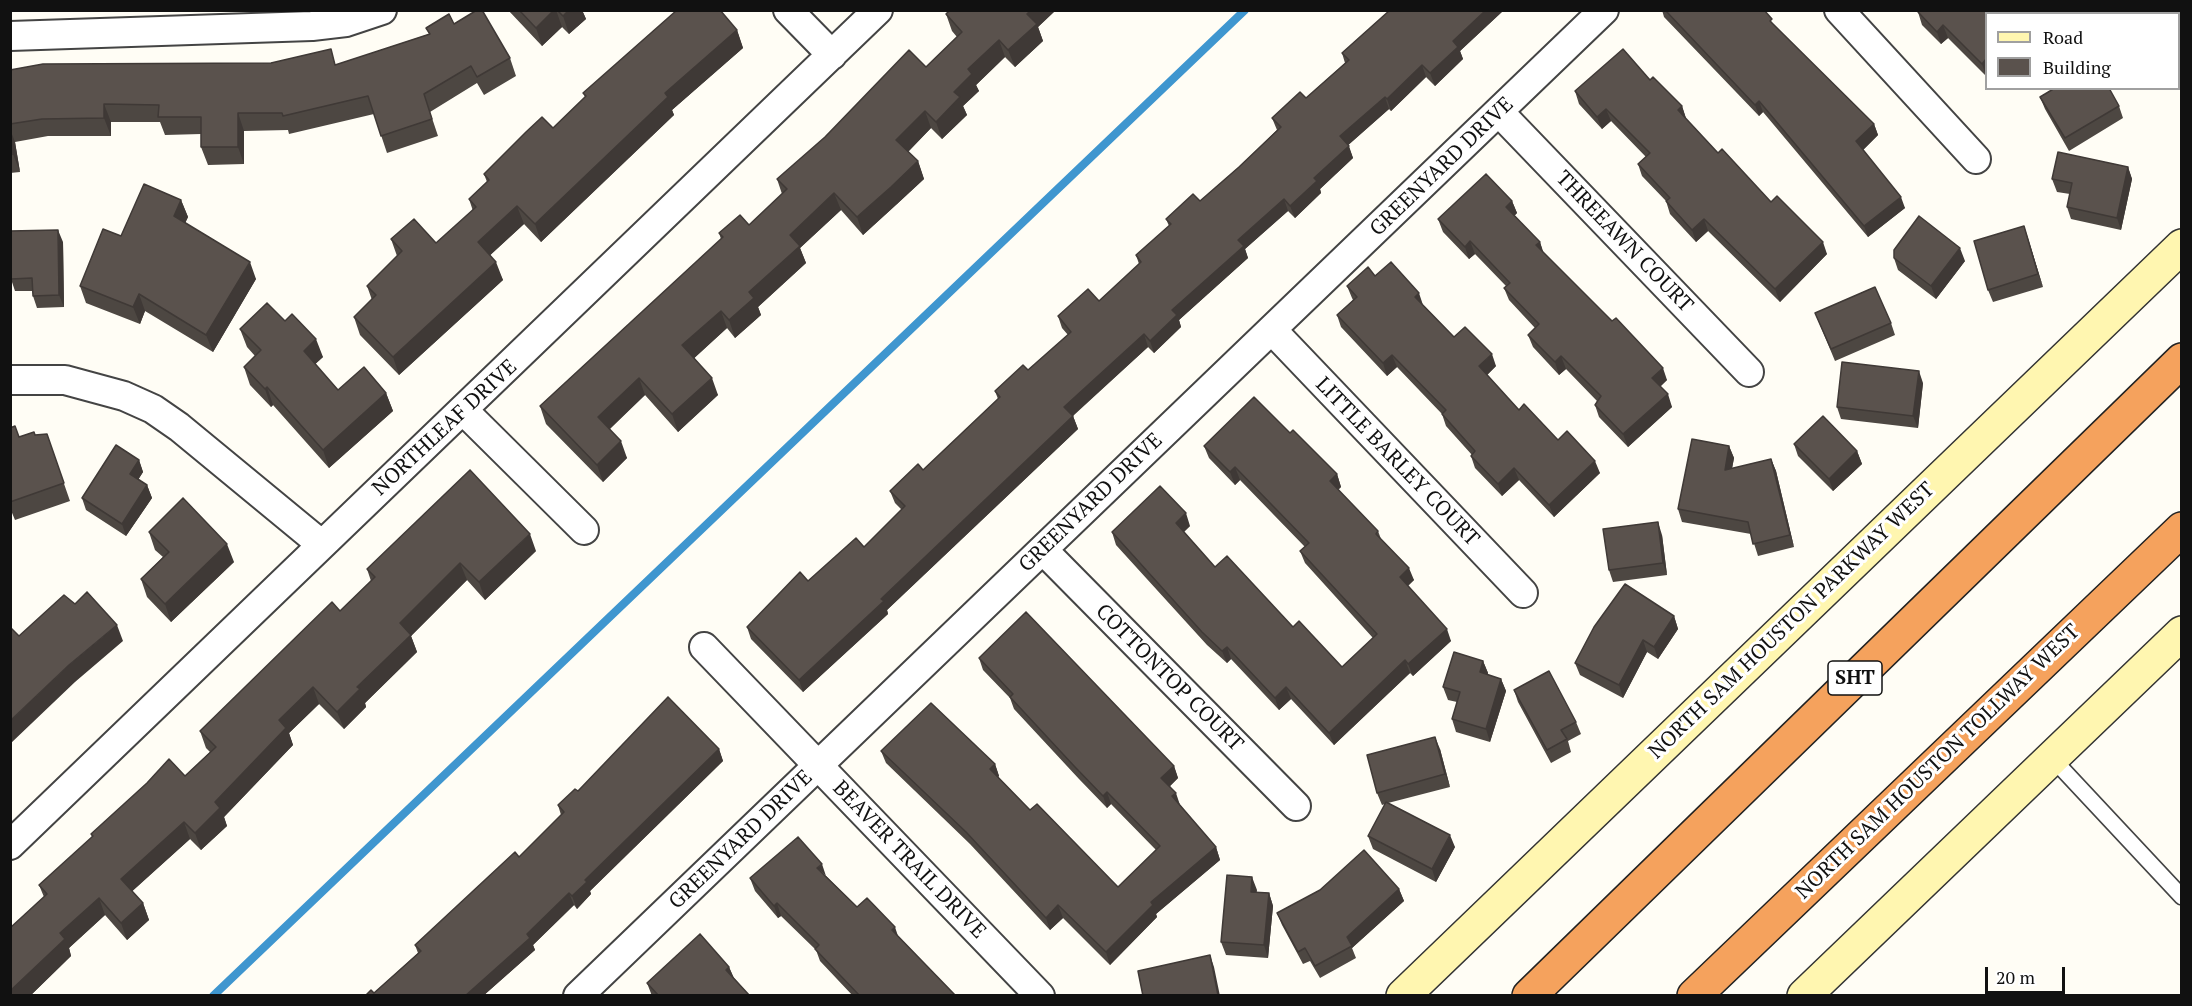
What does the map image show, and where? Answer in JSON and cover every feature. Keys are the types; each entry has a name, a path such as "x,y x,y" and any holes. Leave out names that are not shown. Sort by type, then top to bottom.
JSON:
{"highway":[{"name":"SHT","path":"1529,996 2181,360"},
{"name":"NORTH SAM HOUSTON TOLLWAY WEST","path":"1694,996 2181,529"}],"main road":[{"name":"NORTH SAM HOUSTON PARKWAY WEST","path":"1403,996 2181,246"},
{"path":"1804,996 2181,633"}],"street":[{"path":"10,36 312,26 346,22 382,10"},
{"path":"788,10 831,55"},
{"name":"NORTHLEAF DRIVE","path":"10,845 321,544 464,411 878,10"},
{"name":"GREENYARD DRIVE","path":"578,996 1604,10"},
{"path":"1839,10 1976,159"},
{"name":"THREEAWN COURT","path":"1499,112 1749,372"},
{"name":"LITTLE BARLEY COURT","path":"1272,330 1523,593"},
{"path":"10,380 65,380 124,396 153,410 179,427 321,544"},
{"path":"464,411 584,530"},
{"name":"COTTONTOP COURT","path":"1043,550 1296,806"},
{"name":"BEAVER TRAIL DRIVE","path":"704,647 1040,996"}],"lane":[{"path":"2052,758 2181,897"}],"building":[{"path":"477,10 482,10 510,58 477,77 471,66 424,94 432,119 381,136 368,96 283,116 282,113 238,113 238,147 201,147 201,117 158,117 159,105 104,104 104,118 42,119 10,124 10,70 43,64 271,63 331,49 335,65 430,34 426,28 449,14 454,24"},
{"path":"519,10 554,10 536,28"},
{"path":"557,10 569,10 563,16"},
{"path":"677,10 720,10 737,30 665,93 668,97 535,224 517,206 478,242 496,262 393,357 354,317 376,295 367,286 402,251 391,239 414,219 436,243 476,207 469,199 489,180 484,174 526,132 542,117 553,128 586,96 583,93"},
{"path":"950,10 1031,10 1027,14 1037,24 1008,50 999,40 968,69 972,74 954,92 960,97 936,122 925,111 896,140 918,161 891,187 857,217 834,193 790,235 800,246 749,292 754,298 729,320 721,311 682,345 712,378 672,414 639,378 598,417 621,441 597,465 540,406 723,237 719,233 740,215 749,225 787,189 777,179 825,137 909,50 926,67 962,32 946,14"},
{"path":"1390,10 1486,10 1453,41 1458,47 1430,73 1422,65 1387,99 1385,97 1340,136 1349,146 1314,178 1317,181 1290,206 1284,199 1238,240 1244,246 1172,310 1177,315 1150,341 1144,334 1064,407 1073,416 881,599 884,601 799,680 747,627 800,572 808,581 856,538 864,547 905,506 890,491 918,464 923,470 1000,397 995,391 1023,365 1028,370 1071,332 1058,316 1088,289 1099,301 1141,262 1136,255 1171,224 1166,219 1193,194 1200,201 1239,167 1281,127 1272,118 1300,92 1306,98 1349,60 1342,53"},
{"path":"1665,10 1764,10 1772,19 1770,21 1874,124 1856,141 1901,197 1864,226 1759,101 1755,105"},
{"path":"1920,10 1991,10 1992,12 1985,12 1985,60 1982,64 1943,25 1937,32 1918,12"},
{"path":"1994,10 2006,12 1992,12"},
{"path":"2133,10 2151,10 2154,12 2132,12"},
{"path":"1623,49 1650,80 1653,77 1682,106 1678,110 1718,153 1722,149 1771,202 1777,196 1823,242 1775,289 1704,219 1692,230 1666,201 1670,198 1638,164 1650,153 1606,109 1597,117 1575,91"},
{"path":"2052,90 2110,90 2119,106 2065,138 2040,97"},
{"path":"10,136 13,154 10,155"},
{"path":"2058,152 2128,167 2117,218 2067,207 2072,183 2052,179"},
{"path":"1486,174 1512,201 1506,207 1540,242 1536,245 1612,321 1616,318 1663,368 1652,378 1668,394 1623,434 1595,405 1601,396 1561,356 1555,362 1528,335 1539,324 1504,288 1510,283 1470,241 1465,247 1438,219"},
{"path":"144,184 181,200 174,216 250,262 206,335 139,294 133,307 80,286 103,229 121,236"},
{"path":"1919,216 1960,248 1931,286 1894,258 1894,250"},
{"path":"2024,226 2038,274 1988,290 1974,241"},
{"path":"58,230 59,295 33,296 32,278 11,279 10,231"},
{"path":"1391,262 1419,293 1415,297 1454,337 1465,327 1492,354 1479,366 1519,410 1524,404 1558,440 1567,431 1595,461 1549,505 1514,468 1498,484 1471,456 1475,451 1442,414 1446,410 1392,355 1383,363 1337,315 1357,297 1347,286 1368,267 1375,276"},
{"path":"1875,287 1891,323 1831,349 1815,313"},
{"path":"267,303 285,321 292,314 316,339 304,351 338,390 364,367 386,393 323,450 267,387 265,389 244,367 261,350 240,329"},
{"path":"1842,362 1919,371 1913,416 1837,407"},
{"path":"1254,397 1290,433 1293,430 1337,474 1330,481 1378,531 1376,534 1409,568 1400,577 1447,629 1408,664 1405,660 1329,733 1286,687 1275,698 1227,647 1222,651 1112,532 1160,486 1186,513 1176,523 1215,567 1227,556 1293,627 1299,621 1342,667 1377,634 1300,551 1309,543 1235,467 1230,472 1204,446"},
{"path":"1823,416 1857,451 1829,479 1794,444"},
{"path":"15,426 19,437 34,432 35,435 47,434 64,483 10,502 10,428"},
{"path":"1692,439 1729,446 1725,470 1771,459 1790,535 1753,544 1748,522 1678,509"},
{"path":"116,445 139,460 130,474 147,485 122,524 82,498"},
{"path":"470,470 530,534 479,582 460,563 400,623 411,635 357,687 360,689 337,712 313,687 279,720 286,728 215,802 220,808 195,833 184,822 121,879 143,903 121,923 99,898 60,933 65,939 10,991 10,928 47,894 39,885 93,836 91,834 147,783 169,759 185,776 216,747 200,731 332,602 340,611 375,577 367,569"},
{"path":"183,498 227,544 165,604 141,579 169,552 149,532"},
{"path":"1658,522 1663,563 1609,570 1603,529"},
{"path":"1625,584 1674,616 1654,647 1643,640 1619,685 1575,663 1594,627"},
{"path":"87,592 117,625 69,665 10,721 10,627 19,636 64,595 75,604"},
{"path":"1026,612 1174,766 1161,778 1176,793 1172,796 1216,847 1151,902 1153,905 1106,952 1058,905 1046,918 966,832 881,751 931,703 995,764 990,769 1030,810 1037,804 1118,887 1160,846 1107,792 1103,796 1075,767 1010,697 1013,694 979,658"},
{"path":"1454,652 1483,661 1480,672 1501,679 1486,729 1452,719 1460,692 1443,687"},
{"path":"1549,671 1576,722 1561,730 1567,739 1547,750 1514,690"},
{"path":"668,697 719,749 585,880 587,882 572,896 569,893 527,934 530,938 465,996 365,996 371,990 374,993 421,951 415,945 515,852 519,857 564,812 558,805 575,789 578,791"},
{"path":"1435,737 1445,774 1377,793 1367,755"},
{"path":"1386,802 1450,835 1432,869 1368,836"},
{"path":"798,837 822,864 817,868 857,907 867,898 895,927 892,930 956,996 860,996 815,949 819,945 777,903 774,906 750,878"},
{"path":"1364,850 1399,889 1347,937 1352,946 1315,966 1305,948 1298,952 1277,913 1320,890"},
{"path":"1227,875 1252,877 1251,892 1269,893 1264,945 1221,942"},
{"path":"700,934 729,967 726,970 750,996 659,996 647,983"},
{"path":"1210,955 1218,995 1143,996 1138,971"}],"waterway":[{"path":"213,996 1245,10"}]}
